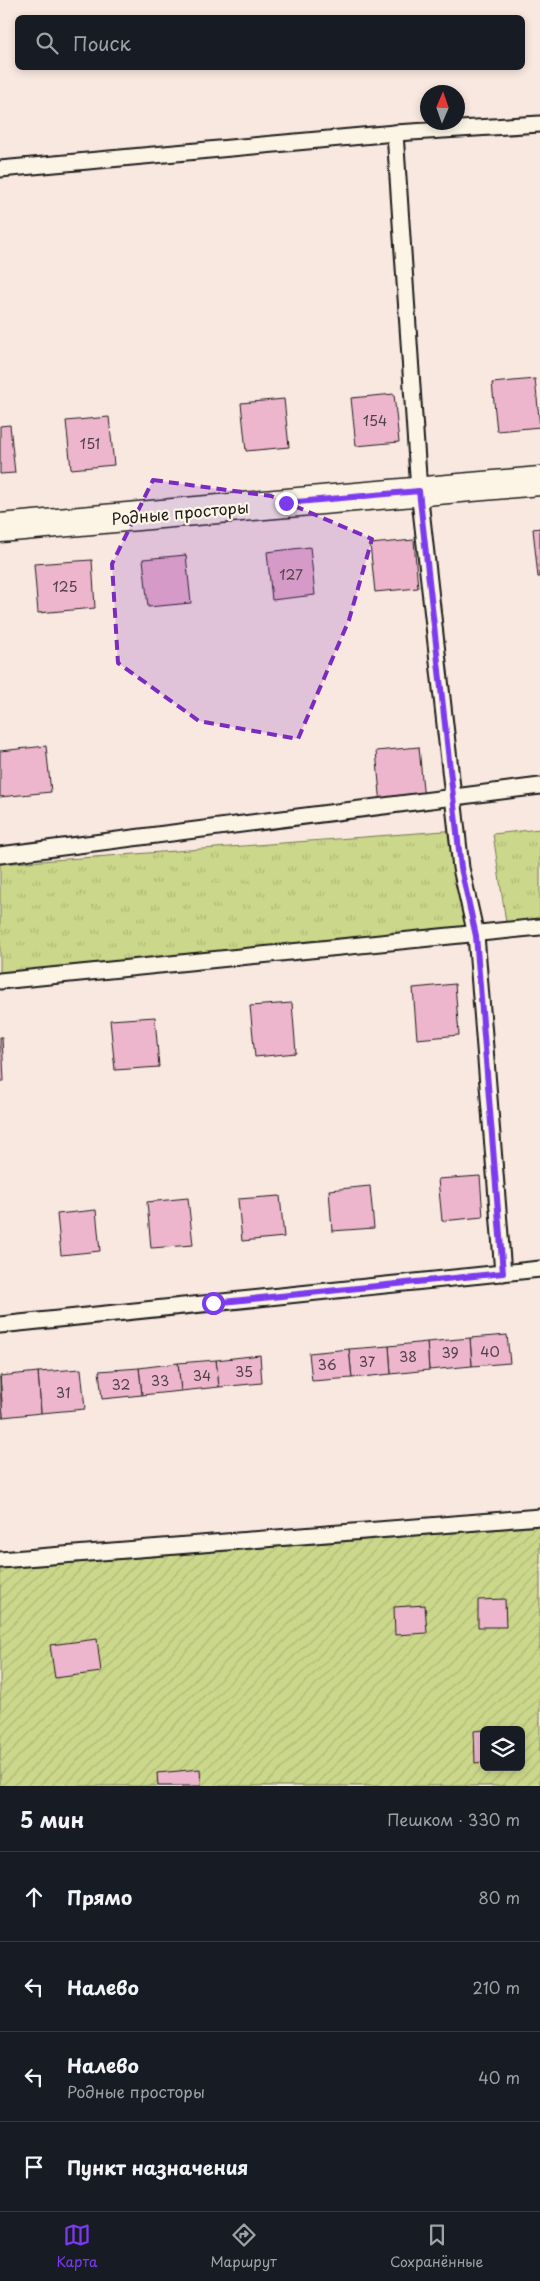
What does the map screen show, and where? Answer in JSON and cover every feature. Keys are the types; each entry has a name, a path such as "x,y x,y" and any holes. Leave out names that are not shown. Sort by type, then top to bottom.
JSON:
{"street":[{"name":"Родные просторы","path":"0,528 540,481"}],"lane":[{"path":"0,169 395,133 540,124"},
{"path":"395,133 419,491 455,798 461,868 476,936 503,1273"},
{"path":"0,855 540,786"},
{"path":"0,981 476,936 540,928"},
{"path":"0,1326 540,1269"},
{"path":"0,1560 540,1518"}],"highlighted area":[{"path":"153,480 271,496 372,539 349,620 298,739 199,721 118,663 112,564"}],"green space":[{"path":"540,829 540,933 508,936 493,834"},
{"path":"458,830 471,940 0,975 0,864"},
{"path":"540,1526 540,1786 0,1786 0,1569"}],"building":[{"path":"535,379 540,427 497,431 492,383"},
{"path":"394,394 399,442 356,446 351,398"},
{"path":"284,399 289,447 246,451 241,403"},
{"path":"109,417 114,465 71,469 66,421"},
{"path":"10,425 15,473 0,474 0,426"},
{"path":"540,528 540,577 538,577 533,529"},
{"path":"414,540 418,588 375,592 370,544"},
{"path":"310,547 315,595 272,600 267,552"},
{"path":"186,555 191,603 148,607 143,559"},
{"path":"92,560 95,608 38,613 34,564"},
{"path":"46,746 51,792 0,797 0,751"},
{"path":"419,747 424,800 381,805 376,751"},
{"path":"455,984 459,1035 417,1039 413,988"},
{"path":"292,1003 296,1053 255,1057 250,1006"},
{"path":"155,1017 159,1067 115,1070 110,1020"},
{"path":"0,1037 2,1037 4,1081 0,1081"},
{"path":"480,1176 483,1217 442,1221 438,1179"},
{"path":"370,1186 374,1228 332,1231 329,1190"},
{"path":"280,1196 284,1237 242,1241 238,1199"},
{"path":"188,1198 193,1245 151,1248 147,1202"},
{"path":"96,1210 100,1251 61,1255 57,1214"},
{"path":"507,1335 510,1363 472,1366 470,1338"},
{"path":"470,1338 472,1366 429,1370 427,1342"},
{"path":"427,1342 429,1370 391,1374 389,1346"},
{"path":"389,1346 391,1374 352,1378 349,1349"},
{"path":"349,1349 352,1378 312,1381 309,1353"},
{"path":"260,1355 262,1383 219,1387 216,1360"},
{"path":"216,1360 219,1387 181,1391 178,1363"},
{"path":"178,1363 181,1391 142,1395 139,1368"},
{"path":"139,1368 142,1395 102,1399 99,1371"},
{"path":"81,1369 85,1409 41,1413 38,1372"},
{"path":"38,1372 41,1413 3,1417 0,1376"},
{"path":"0,1377 3,1417 0,1417"},
{"path":"505,1599 506,1627 478,1627 478,1600"},
{"path":"425,1605 427,1633 395,1635 394,1607"},
{"path":"97,1639 101,1672 55,1678 50,1645"},
{"path":"480,1730 480,1762 475,1763 474,1731"},
{"path":"200,1769 201,1786 158,1786 157,1773"}],"route":[{"path":"213,1303 503,1273 476,936 461,868 453,779 419,491 286,503"}]}
